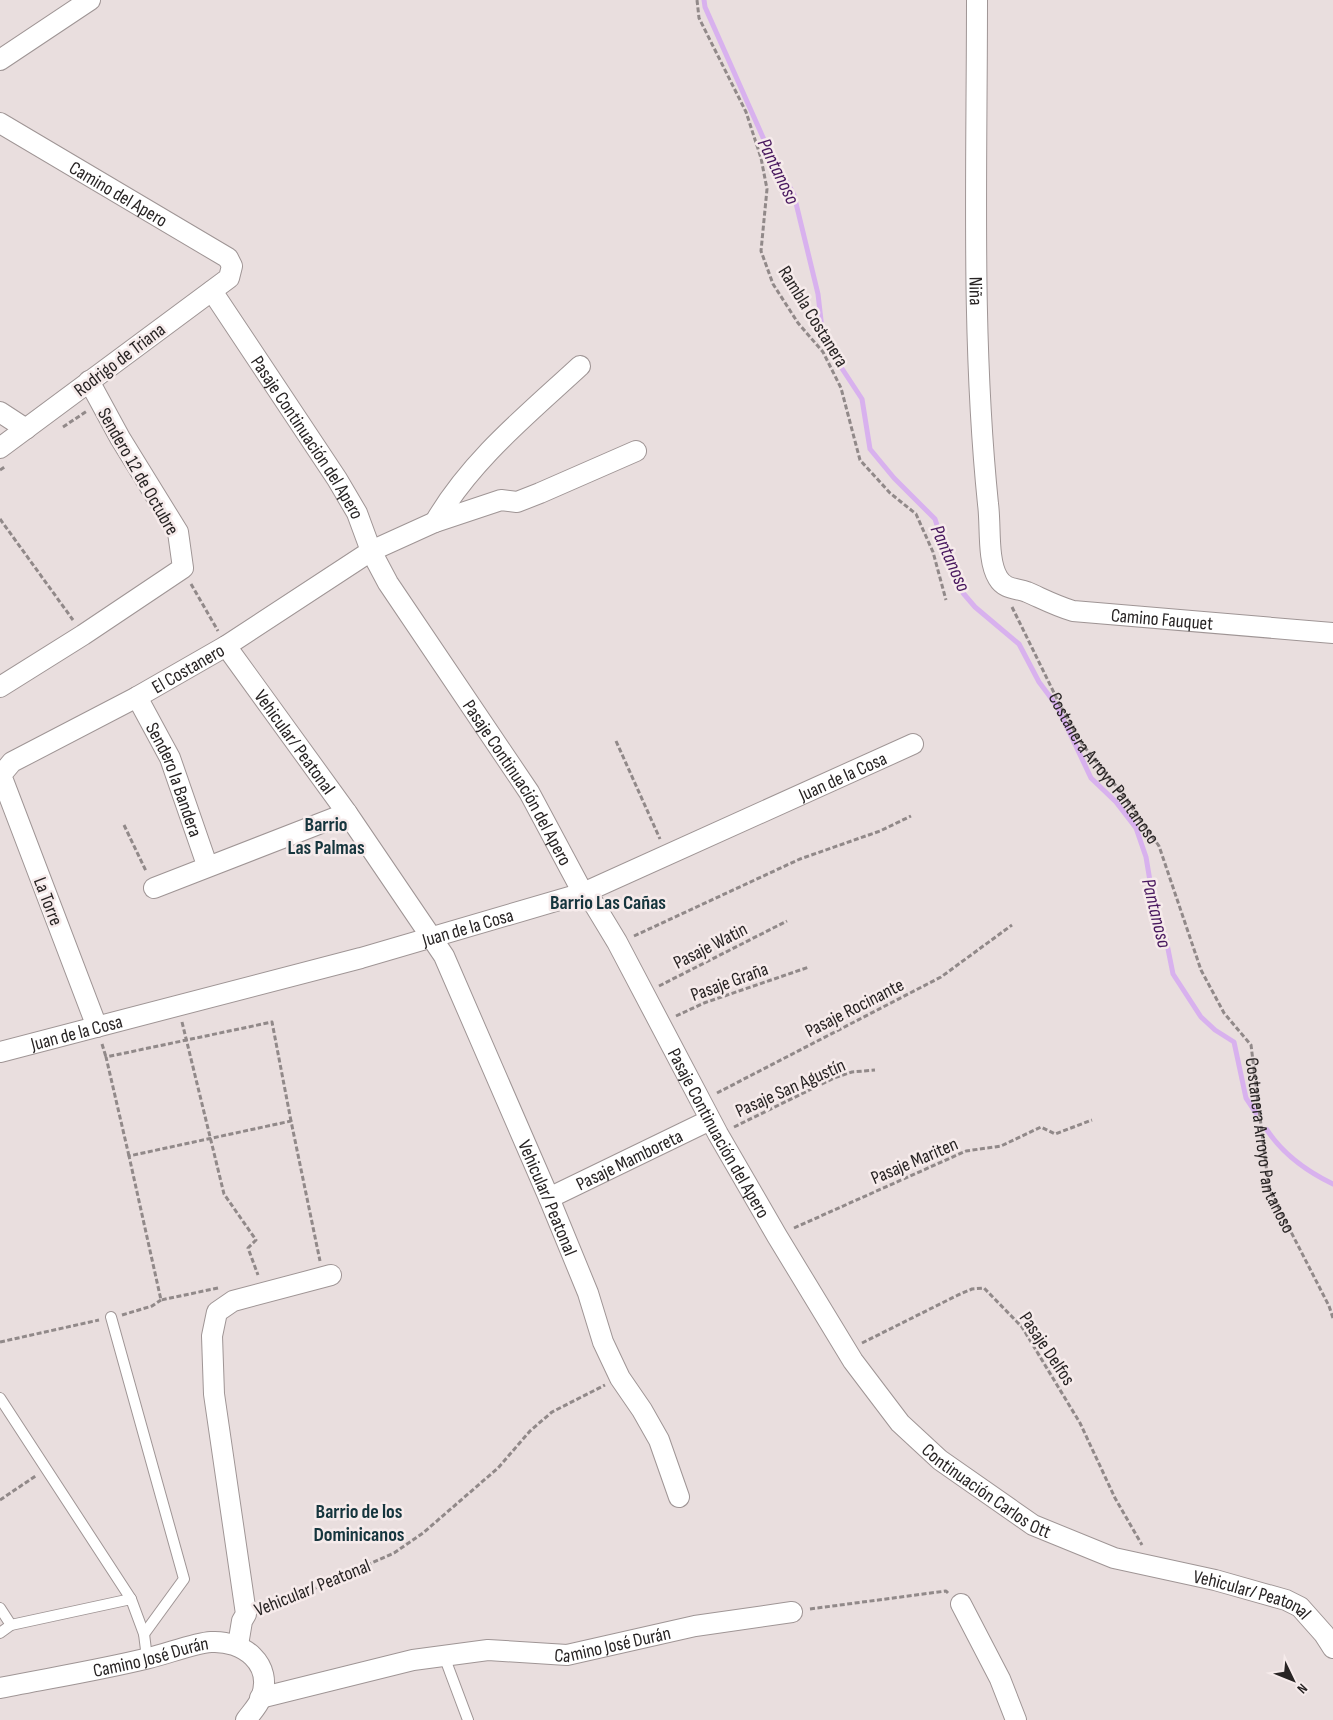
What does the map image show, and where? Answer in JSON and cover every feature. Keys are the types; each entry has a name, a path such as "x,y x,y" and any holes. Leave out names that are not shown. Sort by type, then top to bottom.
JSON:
{"street":[{"path":"0,60 90,0"},
{"name":"Niña","path":"977,0 977,292 981,432 991,531 992,564 999,580"},
{"name":"Camino del Apero","path":"0,123 228,258 232,266"},
{"name":"Rodrigo de Triana","path":"0,448 229,278 232,266"},
{"name":"Pasaje Continuación del Apero","path":"212,291 337,479 357,513 371,551 388,583 529,792 582,893 594,904 617,942 714,1127 777,1236 853,1361"},
{"path":"435,522 450,495 492,447 580,366"},
{"name":"Sendero 12 de Octubre","path":"89,381 120,438 178,532 183,568"},
{"path":"0,412 26,429"},
{"path":"371,551 435,522 501,500 516,502 636,451"},
{"name":"El Costanero","path":"4,763 137,697 226,646 371,551"},
{"path":"0,687 83,635 183,568"},
{"name":"Camino Fauquet","path":"999,580 1013,590 1026,591 1056,606 1073,611 1333,633"},
{"name":"Vehicular/ Peatonal","path":"226,646 347,813 444,956 549,1198 588,1293 603,1342 620,1378"},
{"name":"Sendero la Bandera","path":"137,697 170,758 207,866"},
{"name":"Juan de la Cosa","path":"0,1052 178,1007 432,937 582,893 913,744"},
{"name":"La Torre","path":"4,763 97,1027"},
{"path":"154,888 347,813"},
{"name":"Pasaje Mamboreta","path":"549,1198 714,1127"},
{"name":"Vehicular/ Peatonal","path":"238,1645 242,1621 246,1614 214,1394 212,1336 217,1312 233,1301 326,1270"},
{"name":"Continuación Carlos Ott","path":"853,1361 900,1423 940,1460 1033,1525 1094,1552 1155,1568"},
{"path":"620,1378 642,1410 659,1440 679,1496"},
{"name":"Vehicular/ Peatonal","path":"1155,1568 1269,1594 1286,1600 1300,1607 1324,1634 1333,1648"},
{"path":"961,1604 1000,1679 1016,1720"},
{"name":"Camino José Durán","path":"260,1698 413,1660 488,1650 567,1655 695,1626 792,1612"},
{"name":"Camino José Durán","path":"0,1688 147,1658 211,1642 238,1645"},
{"path":"238,1645 252,1653 260,1666 264,1679 260,1698 246,1720"}],"lane":[{"path":"111,1317 184,1579 144,1634"},
{"path":"0,1398 131,1600 144,1634 147,1658"},
{"path":"0,1633 11,1625 131,1600"},
{"path":"0,1608 11,1625"},
{"path":"444,1656 468,1720"}],"path":[{"name":"Rambla Costanera","path":"697,0 699,18 746,112 761,158 767,189 762,251 773,284 798,323 823,352 841,388 860,460 890,493 916,514 933,552 946,600"},
{"path":"0,519 83,635"},
{"path":"183,568 226,646"},
{"name":"Costanera Arroyo Pantanoso","path":"999,580 1060,705 1082,744 1121,792 1159,846 1201,970 1224,1013 1251,1045 1269,1189 1329,1306 1333,1318"},
{"path":"616,741 667,856"},
{"path":"617,942 800,859 880,831 911,816"},
{"path":"124,825 154,888"},
{"name":"Pasaje Watin","path":"645,993 787,921"},
{"name":"Pasaje Rocinante","path":"700,1101 941,977 1012,925"},
{"name":"Pasaje Graña","path":"660,1024 704,1003 810,967"},
{"path":"178,1007 224,1194 256,1240 248,1248 260,1279"},
{"path":"161,1300 106,1058 272,1022 291,1120 326,1270"},
{"name":"Pasaje San Agustín","path":"714,1127 834,1078 852,1072 875,1070"},
{"path":"129,1156 291,1120"},
{"name":"Pasaje Mariten","path":"777,1236 966,1151 1001,1146 1041,1127 1055,1134 1092,1120"},
{"path":"0,1342 111,1317 152,1306 161,1300 221,1287"},
{"name":"Pasaje Delfos","path":"853,1361 851,1355 855,1349 872,1336 972,1289 984,1288 1022,1327 1066,1399 1089,1438 1115,1498 1155,1568"},
{"name":"Vehicular/ Peatonal","path":"246,1614 280,1604 394,1553 423,1533 498,1468 530,1431 552,1412 620,1378"},
{"path":"0,1500 46,1470"},
{"path":"792,1612 946,1591 961,1604"}],"waterway":[{"name":"Pantanoso","path":"704,0 705,7 765,142 794,195 818,294 822,329 839,364 862,399 870,449 894,478 935,519 949,562 963,593 975,607 1019,644 1039,682 1057,706 1091,778 1116,802 1136,828 1146,857 1153,899 1166,939 1173,974 1201,1017 1215,1030 1234,1042 1246,1098 1256,1113"},
{"name":"Pantanoso","path":"1267,1130 1280,1147 1296,1161 1333,1184"}],"district":[{"name":"Barrio Las Palmas","path":"326,836"},
{"name":"Barrio Las Cañas","path":"608,902"},
{"name":"Barrio de los Dominicanos","path":"359,1522"}]}
